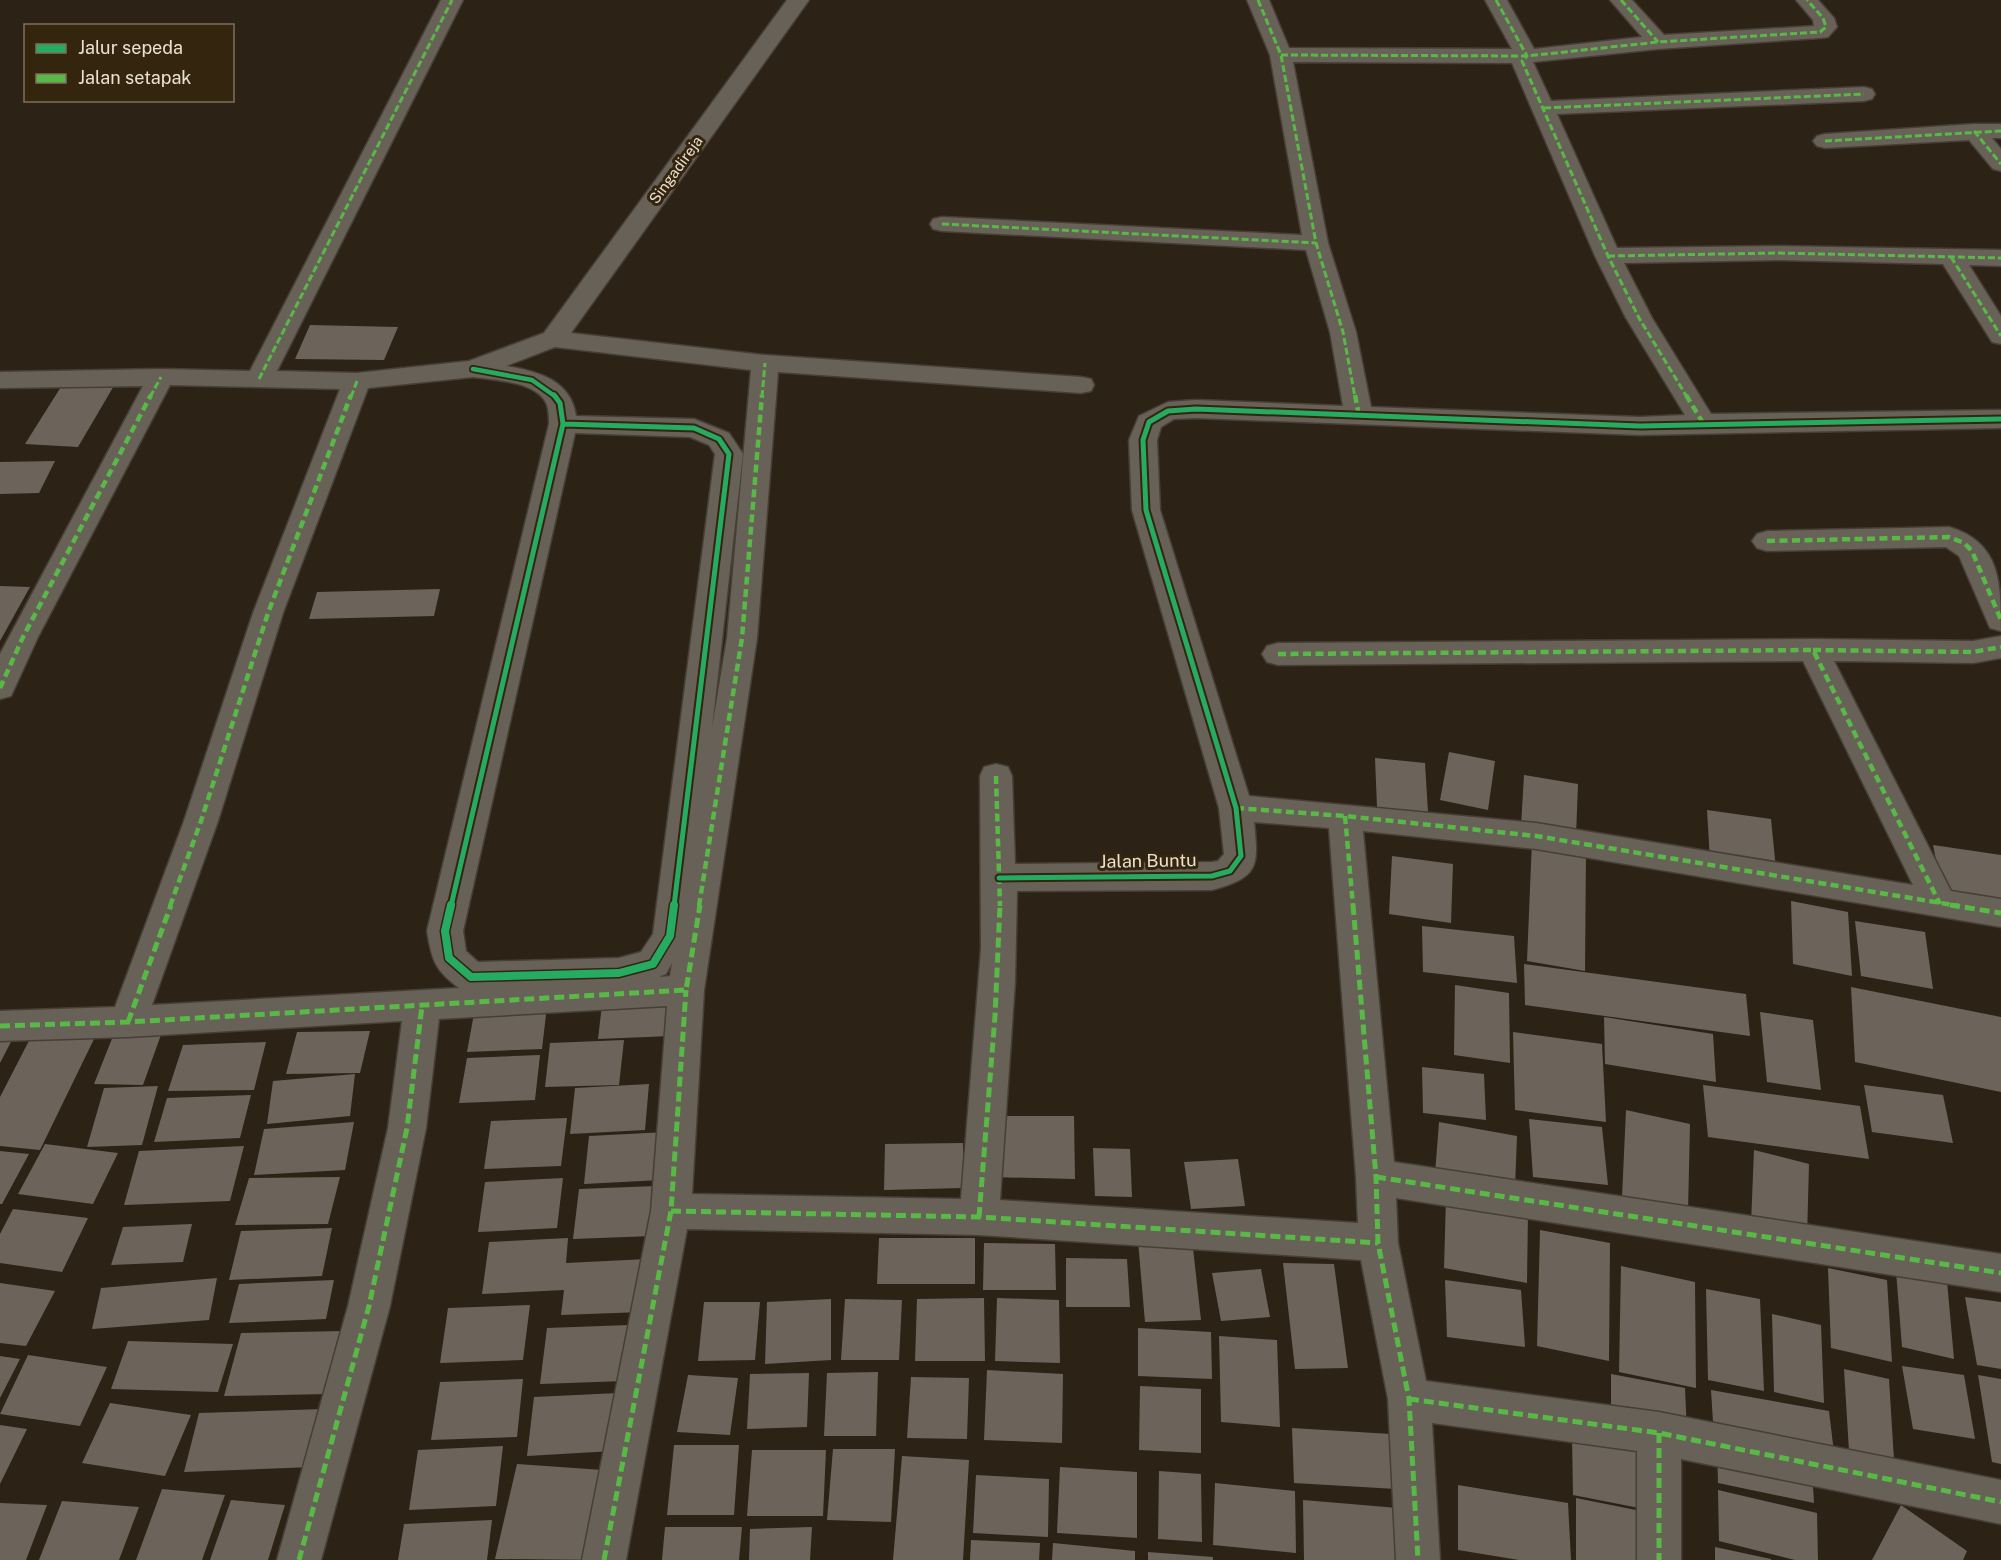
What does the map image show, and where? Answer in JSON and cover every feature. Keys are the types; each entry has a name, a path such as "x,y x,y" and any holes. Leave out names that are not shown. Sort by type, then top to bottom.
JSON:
{"street":[{"path":"259,379 452,0"},
{"name":"Singadireja","path":"553,339 798,0"},
{"path":"1258,0 1281,55 1316,243 1343,332 1359,416"},
{"path":"1496,0 1527,56"},
{"path":"1622,0 1658,42"},
{"path":"1281,55 1527,56 1658,42 1820,32 1826,27 1823,18 1807,0"},
{"path":"1527,56 1522,61 1608,256 1640,318 1703,423"},
{"path":"1544,108 1864,94"},
{"path":"1974,131 2001,164"},
{"path":"1825,141 2001,131"},
{"path":"942,224 1316,243"},
{"path":"1608,256 1779,253 2001,258"},
{"path":"1951,257 2001,336"},
{"path":"0,380 160,377 357,381 473,369 553,339 765,363 1081,385"},
{"path":"604,1560 671,1211 686,990 742,638 765,363"},
{"path":"473,369 521,378 547,387 560,403 562,424 445,931 449,958 471,977 619,973 652,964 670,936 729,453 719,440 694,428 562,424"},
{"path":"0,687 23,637 160,377"},
{"path":"128,1022 201,821 268,613 357,381"},
{"path":"2001,419 1630,426 1196,409 1168,411 1149,422 1143,440 1146,510 1236,808 1345,816 1536,836 2001,913"},
{"path":"1767,541 1949,537 1964,543 1972,551 2001,620"},
{"path":"1278,654 1814,650 1973,652 2001,647"},
{"path":"1814,650 1940,904"},
{"path":"979,1217 999,948 999,878 995,832 996,776"},
{"name":"Jalan Buntu","path":"999,878 1212,876 1230,871 1241,856 1236,808"},
{"path":"1345,816 1376,1176 1378,1243 1409,1399 1418,1560"},
{"path":"0,1026 128,1022 686,990"},
{"path":"299,1560 369,1306 407,1128 422,1006"},
{"path":"1376,1176 2001,1273"},
{"path":"671,1211 979,1217 1378,1243"},
{"path":"1409,1399 1659,1433 2001,1502"},
{"path":"1659,1433 1659,1560"}],"building":[{"path":"310,325 398,327 384,360 295,359"},
{"path":"64,382 115,384 78,447 25,444"},
{"path":"55,461 39,493 0,494 0,462"},
{"path":"0,586 30,587 0,641"},
{"path":"440,589 434,616 309,619 317,592"},
{"path":"1449,752 1495,761 1488,810 1440,800"},
{"path":"1375,758 1425,763 1428,812 1377,807"},
{"path":"1524,775 1578,784 1576,836 1521,826"},
{"path":"1707,810 1771,819 1776,869 1710,860"},
{"path":"1532,840 1586,849 1585,971 1527,961"},
{"path":"1933,845 2001,855 2001,899 1942,891"},
{"path":"1392,856 1453,864 1451,923 1389,914"},
{"path":"1791,901 1848,912 1852,976 1793,964"},
{"path":"1855,921 1925,932 1933,989 1861,976"},
{"path":"1422,926 1514,936 1517,983 1423,972"},
{"path":"1524,964 1746,994 1750,1036 1525,1005"},
{"path":"1455,985 1509,993 1510,1063 1454,1055"},
{"path":"1851,987 2001,1017 2001,1092 1855,1062"},
{"path":"674,994 671,1036 598,1039 603,996"},
{"path":"547,1006 542,1049 467,1052 475,1008"},
{"path":"1760,1012 1813,1020 1821,1090 1767,1082"},
{"path":"1604,1017 1713,1034 1716,1082 1605,1064"},
{"path":"34,1031 95,1037 40,1150 0,1146 0,1097"},
{"path":"115,1031 162,1032 143,1085 94,1084"},
{"path":"370,1031 360,1073 286,1074 297,1032"},
{"path":"1513,1032 1602,1044 1606,1122 1515,1110"},
{"path":"0,1034 14,1036 0,1063"},
{"path":"624,1040 619,1085 545,1087 550,1043"},
{"path":"266,1042 254,1090 168,1091 183,1045"},
{"path":"540,1055 535,1100 459,1103 467,1058"},
{"path":"1422,1067 1484,1074 1486,1120 1423,1113"},
{"path":"355,1074 350,1116 267,1124 273,1081"},
{"path":"649,1084 645,1130 570,1134 575,1088"},
{"path":"1703,1085 1860,1106 1869,1159 1708,1137"},
{"path":"1864,1085 1943,1095 1953,1143 1872,1132"},
{"path":"158,1086 142,1145 87,1147 104,1088"},
{"path":"251,1095 240,1138 154,1142 167,1098"},
{"path":"1626,1110 1690,1124 1688,1212 1622,1197"},
{"path":"991,1116 1074,1116 1075,1179 991,1177"},
{"path":"567,1118 561,1166 484,1169 491,1121"},
{"path":"1529,1119 1602,1127 1608,1185 1533,1177"},
{"path":"354,1122 345,1170 254,1175 264,1129"},
{"path":"1439,1122 1517,1136 1515,1188 1435,1174"},
{"path":"666,1132 661,1180 584,1184 589,1136"},
{"path":"963,1143 963,1188 884,1190 885,1144"},
{"path":"45,1144 118,1153 93,1204 18,1194"},
{"path":"244,1146 230,1201 124,1205 139,1151"},
{"path":"1093,1148 1130,1149 1132,1197 1095,1196"},
{"path":"1754,1150 1809,1164 1807,1238 1751,1224"},
{"path":"0,1151 29,1154 2,1204 0,1204"},
{"path":"1238,1159 1245,1206 1191,1209 1184,1162"},
{"path":"340,1177 328,1224 235,1225 249,1178"},
{"path":"563,1178 557,1228 478,1232 485,1182"},
{"path":"656,1186 652,1236 573,1239 579,1189"},
{"path":"1446,1198 1528,1212 1527,1283 1444,1268"},
{"path":"13,1209 88,1218 62,1272 0,1263 0,1234"},
{"path":"192,1224 183,1262 111,1265 123,1227"},
{"path":"332,1228 322,1276 229,1280 241,1231"},
{"path":"1540,1230 1610,1243 1609,1361 1537,1346"},
{"path":"568,1238 566,1263 647,1259 642,1312 561,1315 564,1290 482,1294 489,1242"},
{"path":"879,1238 975,1238 975,1284 877,1284"},
{"path":"1192,1239 1201,1320 1145,1322 1138,1241"},
{"path":"984,1243 1055,1244 1056,1290 983,1290"},
{"path":"1066,1258 1127,1259 1130,1307 1066,1307"},
{"path":"1283,1263 1334,1264 1348,1368 1295,1369"},
{"path":"1621,1266 1695,1282 1696,1388 1619,1372"},
{"path":"1828,1268 1887,1280 1892,1362 1831,1348"},
{"path":"1261,1269 1270,1317 1221,1321 1212,1273"},
{"path":"1896,1271 1947,1281 1954,1359 1902,1347"},
{"path":"217,1278 209,1320 92,1329 101,1288"},
{"path":"334,1280 326,1319 229,1323 239,1284"},
{"path":"1445,1280 1521,1290 1525,1347 1447,1337"},
{"path":"0,1283 55,1291 26,1346 0,1343"},
{"path":"1706,1289 1760,1299 1764,1391 1708,1380"},
{"path":"1965,1297 2001,1302 2001,1369 1977,1365"},
{"path":"984,1298 985,1361 915,1361 917,1299"},
{"path":"997,1298 1059,1300 1060,1363 995,1361"},
{"path":"831,1299 831,1360 765,1364 767,1302"},
{"path":"845,1299 902,1300 899,1360 841,1360"},
{"path":"704,1302 760,1302 755,1360 698,1361"},
{"path":"530,1305 523,1360 440,1363 448,1308"},
{"path":"1772,1314 1821,1325 1824,1403 1774,1392"},
{"path":"629,1325 624,1381 540,1384 547,1328"},
{"path":"1138,1328 1211,1332 1212,1379 1138,1376"},
{"path":"345,1331 330,1394 224,1396 241,1333"},
{"path":"1219,1336 1277,1340 1280,1427 1221,1422"},
{"path":"128,1341 233,1344 218,1392 111,1389"},
{"path":"28,1355 107,1367 80,1426 0,1414"},
{"path":"0,1356 20,1359 0,1398"},
{"path":"1902,1366 1964,1375 1975,1439 1913,1429"},
{"path":"1844,1369 1889,1379 1894,1460 1849,1451"},
{"path":"987,1370 1063,1374 1062,1443 984,1440"},
{"path":"878,1372 876,1436 824,1436 827,1373"},
{"path":"809,1373 807,1427 747,1429 750,1374"},
{"path":"1611,1374 1685,1388 1687,1433 1611,1419"},
{"path":"688,1375 738,1378 730,1435 677,1432"},
{"path":"1978,1375 2001,1379 2001,1464 1992,1462"},
{"path":"911,1377 969,1378 967,1439 907,1438"},
{"path":"523,1379 517,1437 431,1440 440,1382"},
{"path":"1140,1386 1201,1389 1201,1453 1139,1450"},
{"path":"1711,1390 1829,1411 1835,1461 1714,1438"},
{"path":"618,1393 613,1451 527,1456 534,1397"},
{"path":"110,1403 191,1415 165,1476 82,1463"},
{"path":"323,1409 312,1467 184,1472 199,1413"},
{"path":"0,1425 27,1429 0,1484"},
{"path":"1292,1428 1391,1434 1396,1489 1294,1483"},
{"path":"1572,1437 1637,1449 1639,1508 1573,1495"},
{"path":"674,1445 739,1445 734,1515 667,1515"},
{"path":"503,1446 496,1506 409,1510 418,1450"},
{"path":"833,1449 895,1449 891,1522 827,1520"},
{"path":"752,1450 826,1450 823,1516 747,1516"},
{"path":"1717,1450 1812,1470 1814,1503 1718,1483"},
{"path":"902,1456 969,1460 963,1560 893,1560"},
{"path":"517,1464 617,1471 600,1560 495,1559"},
{"path":"1060,1467 1137,1472 1137,1538 1057,1533"},
{"path":"1159,1471 1201,1474 1202,1542 1158,1539"},
{"path":"976,1475 1049,1479 1048,1537 973,1533"},
{"path":"1215,1483 1295,1491 1296,1553 1213,1545"},
{"path":"1458,1485 1568,1503 1571,1560 1519,1560 1458,1550"},
{"path":"162,1489 225,1495 202,1560 136,1560"},
{"path":"1718,1490 1817,1513 1818,1560 1795,1560 1719,1541"},
{"path":"1576,1498 1641,1511 1642,1560 1576,1560"},
{"path":"231,1500 285,1505 268,1560 210,1560"},
{"path":"1303,1500 1398,1508 1401,1560 1304,1560"},
{"path":"62,1501 139,1507 119,1560 39,1560"},
{"path":"0,1503 47,1505 26,1560 0,1560"},
{"path":"1901,1505 1967,1551 1963,1560 1872,1560"},
{"path":"492,1520 487,1560 398,1560 404,1524"},
{"path":"665,1527 742,1527 739,1560 662,1560"},
{"path":"812,1527 810,1560 749,1560 750,1529"},
{"path":"971,1540 1040,1543 1039,1560 970,1560"},
{"path":"1053,1543 1135,1551 1135,1560 1052,1560"},
{"path":"1715,1547 1771,1559 1771,1560 1715,1560"},
{"path":"1148,1552 1213,1557 1213,1560 1148,1560"}],"marked path":[{"path":"259,379 357,191 452,0"},
{"path":"1258,0 1281,55 1316,243 1343,332 1359,416"},
{"path":"1496,0 1527,56 1522,61 1608,256 1639,318 1703,423"},
{"path":"1621,0 1658,42"},
{"path":"1281,55 1527,56 1658,42 1820,32 1826,27 1823,18 1807,0"},
{"path":"1544,108 1864,94"},
{"path":"1974,131 2001,164"},
{"path":"1825,141 2001,131"},
{"path":"942,224 1316,243"},
{"path":"1608,256 1779,253 2001,258"},
{"path":"1951,257 2001,336"},
{"path":"0,1026 128,1022 686,990 742,638 765,363"},
{"path":"0,688 23,637 161,377"},
{"path":"128,1022 201,821 268,613 357,381"},
{"path":"1767,541 1949,537 1964,543 1972,551 2001,620"},
{"path":"1813,650 1973,652 2001,647"},
{"path":"1278,654 1813,650 1940,904"},
{"path":"979,1217 999,949 996,776"},
{"path":"1236,808 1345,816 1536,836 2001,913"},
{"path":"1345,816 1376,1177 1378,1243 1409,1399 1418,1560"},
{"path":"604,1560 671,1211 686,990"},
{"path":"299,1560 369,1306 407,1128 422,1006"},
{"path":"1376,1177 2001,1273"},
{"path":"671,1211 979,1217 1378,1243"},
{"path":"1409,1399 1659,1433 2001,1502"},
{"path":"1659,1433 1659,1560"}],"cycle path":[{"path":"473,369 508,374 543,385 559,401 563,424 445,931 449,958 471,977 619,973 653,964 670,936 729,454 719,439 694,428 563,424"},
{"path":"999,878 1212,876 1230,871 1241,856 1236,808 1146,510 1143,440 1149,422 1168,411 1196,409 1640,426 2001,419"}]}
